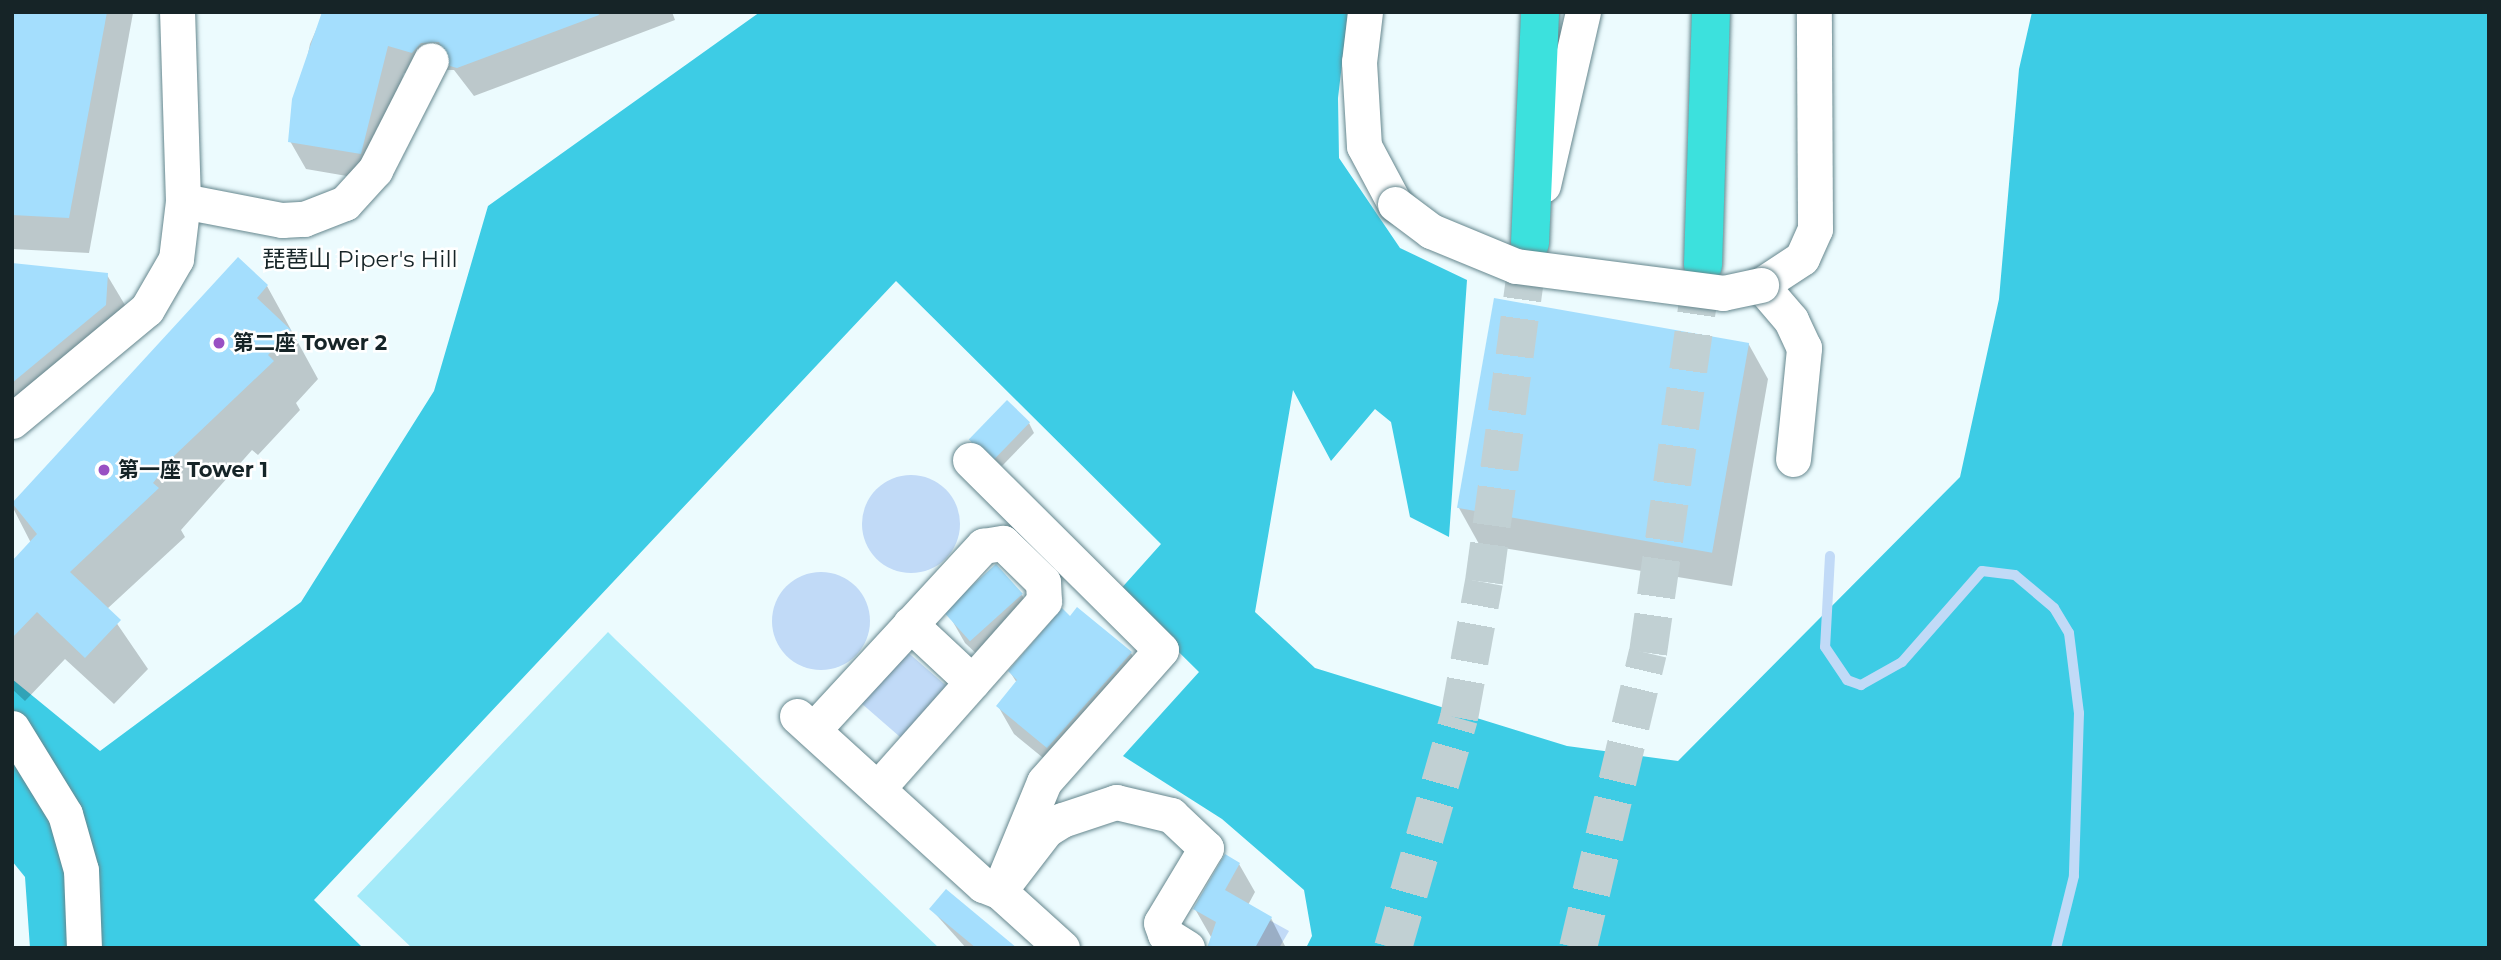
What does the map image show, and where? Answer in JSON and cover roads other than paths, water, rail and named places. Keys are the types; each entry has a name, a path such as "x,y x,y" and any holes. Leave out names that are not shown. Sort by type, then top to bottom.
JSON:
{"highway":[{"path":"1530,243 1541,12"},
{"path":"1703,265 1712,30"}],"street":[{"path":"12,421 147,309 176,259 183,201 177,12"},
{"path":"1365,12 1359,61 1364,146 1395,204 1431,231 1516,266 1723,293 1761,285 1802,258 1815,229 1814,12"},
{"path":"1530,243 1583,12"},
{"path":"1689,12 1712,30"},
{"path":"183,201 282,220 304,219 345,203 375,170 431,60"},
{"path":"1761,285 1791,320 1804,348 1793,459"},
{"path":"970,460 1161,650 1044,782 999,891"},
{"path":"877,789 1044,601 1043,582 1003,543 982,545 910,624 805,723 877,789 984,885 999,891 1062,948"},
{"path":"910,624 972,682"},
{"path":"12,728 65,814 81,870 85,948"},
{"path":"999,891 1046,830 1062,820 1116,802 1171,815 1206,848 1161,923 1165,934 1188,948"}],"waterway":[{"path":"1830,556 1825,647 1847,680 1861,685 1902,662 1982,571 2015,575 2054,608 2069,633 2079,713 2074,876 2056,948"}],"tunnel":[{"path":"1393,948 1459,718 1484,582 1530,243"},
{"path":"1578,948 1648,653 1703,265"}],"place":[{"name":"第二座 Tower 2","path":"219,343"},
{"name":"第一座 Tower 1","path":"104,470"}],"district":[{"name":"琵琶山 Piper's Hill","path":"360,259"}]}
